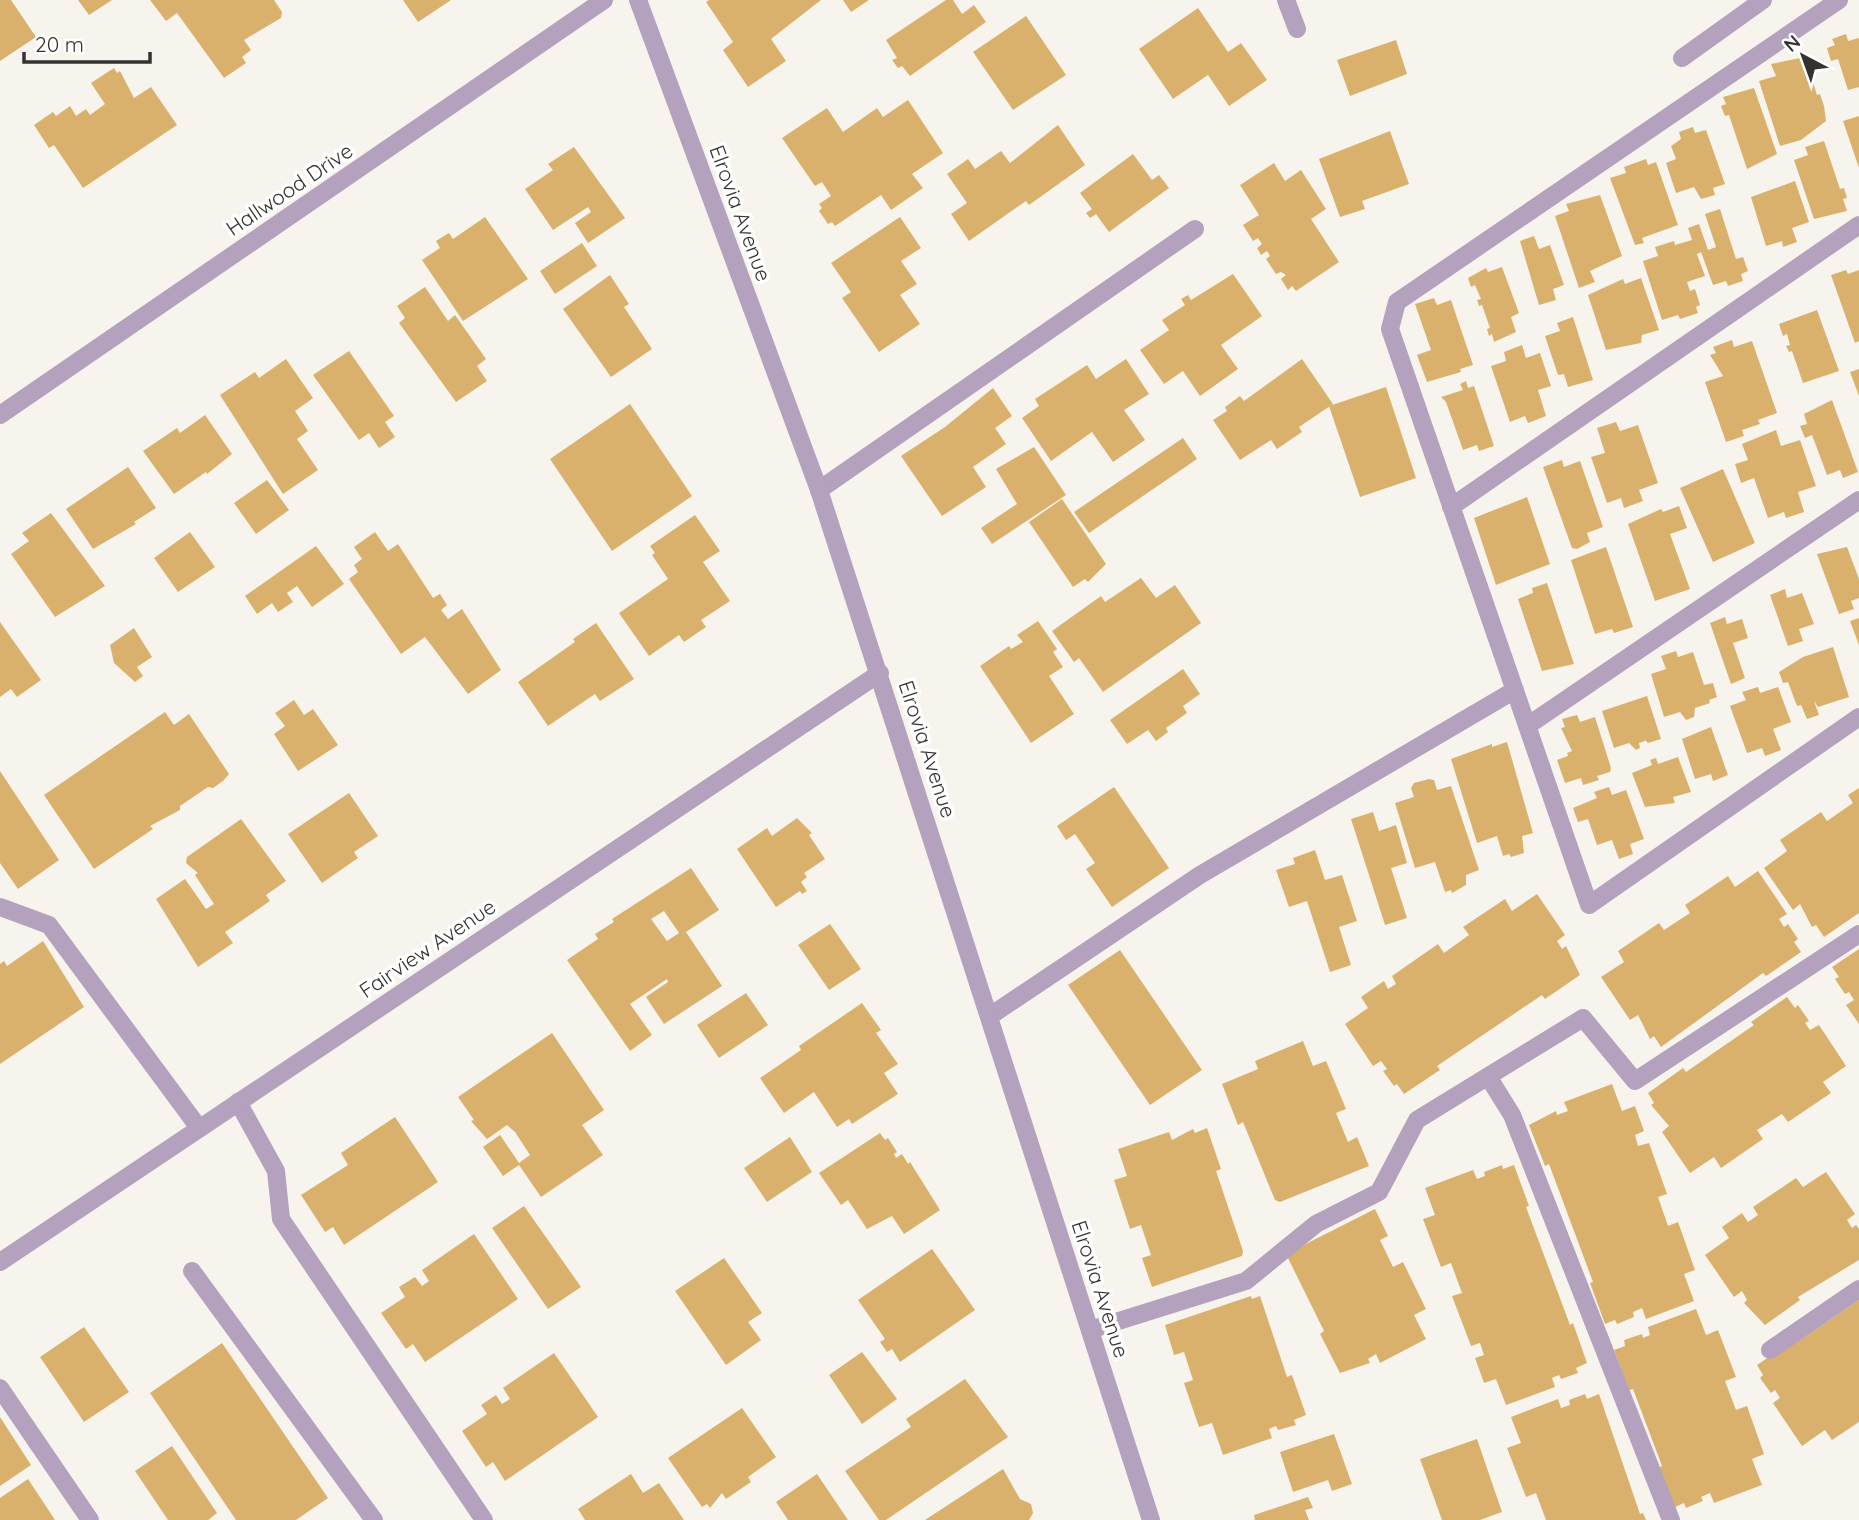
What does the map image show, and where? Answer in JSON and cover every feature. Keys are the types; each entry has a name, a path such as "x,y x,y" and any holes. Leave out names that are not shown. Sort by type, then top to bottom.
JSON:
{"street":[{"name":"Hallwood Drive","path":"0,415 604,0"},
{"name":"Elrovia Avenue","path":"638,0 819,490 1151,1520"},
{"path":"1286,0 1297,29"},
{"path":"1682,58 1763,0"},
{"path":"1839,0 1397,302 1390,329 1589,905 1859,717"},
{"path":"1451,506 1859,225"},
{"path":"819,490 1195,229"},
{"path":"1527,726 1859,499"},
{"name":"Fairview Avenue","path":"0,1262 880,673"},
{"path":"990,1016 1200,875 1515,690"},
{"path":"0,907 49,925 199,1128"},
{"path":"1090,1330 1246,1281 1316,1224 1379,1192 1417,1121 1583,1018 1635,1081 1859,934"},
{"path":"1489,1078 1512,1115 1671,1520"},
{"path":"238,1102 276,1171 281,1219 484,1520"},
{"path":"192,1271 373,1520"},
{"path":"1770,1350 1859,1289"},
{"path":"0,1388 90,1520"}],"building":[{"path":"0,0 11,0 36,37 0,61"},
{"path":"78,0 112,0 89,15"},
{"path":"150,0 274,0 282,12 281,18 244,40 251,50 242,57 246,63 224,78 177,13 166,21"},
{"path":"403,0 451,0 418,22"},
{"path":"821,0 771,39 786,61 748,87 723,50 733,42 706,2"},
{"path":"843,0 869,0 851,12"},
{"path":"946,0 953,0 962,14 974,5 986,22 910,76 902,66 898,68 892,60 897,58 886,40"},
{"path":"1198,8 1228,52 1241,43 1267,80 1229,106 1208,75 1173,99 1139,49"},
{"path":"1026,16 1066,75 1013,110 973,52"},
{"path":"1846,34 1848,41 1859,38 1859,87 1848,90 1838,59 1831,61 1827,48 1835,45 1832,39"},
{"path":"1396,40 1407,74 1350,96 1337,60"},
{"path":"1805,57 1817,95 1820,94 1824,106 1826,121 1801,140 1780,146 1759,81 1776,76 1771,64"},
{"path":"114,68 117,73 120,71 134,98 151,87 177,125 83,188 54,145 49,148 34,125 53,112 56,116 70,106 76,116 86,109 90,115 105,104 91,83"},
{"path":"1754,88 1777,154 1747,169 1729,115 1725,116 1721,106 1726,104 1723,97"},
{"path":"908,100 943,153 912,174 923,188 891,210 881,195 835,226 832,222 828,224 819,211 822,208 819,204 831,196 822,182 815,186 782,138 827,108 843,132 877,108 883,117"},
{"path":"1859,116 1859,168 1843,121"},
{"path":"1058,125 1085,165 1029,205 1026,201 969,241 951,214 967,203 947,174 968,159 975,169 1001,151 1010,163"},
{"path":"1693,127 1695,133 1706,130 1725,184 1713,188 1715,195 1701,199 1694,187 1676,193 1666,163 1676,159 1671,146 1681,139 1679,132"},
{"path":"1390,131 1409,184 1362,201 1365,209 1340,217 1319,159"},
{"path":"1824,141 1840,189 1844,188 1847,198 1843,199 1847,211 1814,219 1794,160 1808,155 1805,147"},
{"path":"574,147 625,218 588,243 575,223 591,212 588,207 553,230 525,189 553,170 548,164"},
{"path":"1133,154 1152,180 1159,175 1169,188 1109,232 1096,214 1090,218 1086,213 1092,209 1080,193"},
{"path":"1646,159 1648,165 1656,162 1678,225 1642,238 1644,243 1635,245 1610,178 1626,173 1624,167"},
{"path":"1274,163 1285,181 1301,170 1326,209 1311,219 1339,262 1296,291 1292,286 1288,290 1281,279 1286,275 1281,272 1276,274 1266,259 1270,256 1267,251 1261,255 1257,248 1262,244 1258,238 1253,241 1243,225 1259,215 1240,185"},
{"path":"1795,181 1809,222 1792,228 1797,242 1783,247 1782,241 1766,246 1751,197"},
{"path":"1600,195 1622,256 1590,271 1595,282 1579,288 1555,216 1569,211 1566,204"},
{"path":"1720,209 1736,259 1743,257 1748,271 1741,274 1743,281 1728,286 1726,281 1713,285 1701,252 1697,254 1705,276 1687,282 1690,291 1695,289 1700,305 1696,307 1698,313 1680,319 1678,315 1662,320 1643,261 1658,256 1655,247 1674,241 1675,245 1692,240 1688,228 1699,224 1708,250 1716,247 1705,214"},
{"path":"485,217 528,279 463,321 422,260 440,248 436,241 449,233 453,239"},
{"path":"900,217 921,248 901,261 917,284 900,295 920,324 879,352 842,298 851,292 831,263"},
{"path":"1534,236 1539,249 1550,245 1564,285 1553,289 1556,300 1539,305 1520,241"},
{"path":"582,243 597,266 555,294 540,271"},
{"path":"1502,267 1519,313 1511,317 1516,332 1494,342 1492,334 1489,336 1487,329 1490,328 1482,305 1479,306 1477,300 1481,299 1475,285 1471,287 1468,278 1486,268 1488,272"},
{"path":"1846,270 1848,274 1859,270 1859,341 1855,343 1831,275"},
{"path":"1233,274 1262,316 1221,345 1238,369 1200,396 1183,371 1164,384 1140,350 1169,330 1162,320 1185,305 1181,299 1188,295 1191,300"},
{"path":"610,275 629,304 624,307 652,349 611,377 563,309"},
{"path":"1641,278 1659,330 1642,335 1641,343 1606,350 1588,295 1623,279 1625,284"},
{"path":"425,287 448,321 455,315 486,359 477,366 487,381 456,402 399,323 405,318 397,306"},
{"path":"1434,298 1437,305 1451,300 1473,365 1460,369 1461,372 1427,382 1417,355 1431,350 1415,304"},
{"path":"1817,310 1839,371 1803,383 1792,351 1789,352 1786,346 1790,345 1787,334 1783,336 1779,324"},
{"path":"1573,317 1593,380 1568,387 1564,374 1558,375 1545,336 1560,331 1557,323"},
{"path":"1732,340 1734,347 1752,341 1777,413 1758,420 1760,424 1742,430 1744,436 1726,442 1705,382 1723,376 1710,355 1716,353 1713,347"},
{"path":"1522,345 1526,358 1540,353 1551,386 1538,390 1546,416 1528,423 1525,416 1510,422 1491,366 1506,361 1504,352"},
{"path":"349,351 394,416 385,422 395,437 379,448 369,433 359,440 313,375"},
{"path":"286,359 313,398 295,411 308,431 297,439 318,470 283,494 220,395 255,372 259,378"},
{"path":"1126,359 1149,394 1124,410 1145,440 1113,462 1092,432 1051,461 1022,418 1039,406 1035,399 1087,365 1096,379"},
{"path":"1302,359 1333,404 1299,427 1302,432 1277,449 1271,440 1240,460 1213,420 1227,411 1225,407 1240,396 1244,401"},
{"path":"1859,369 1859,396 1850,372"},
{"path":"1466,381 1468,388 1474,386 1494,446 1479,451 1477,445 1463,450 1446,402 1441,397 1463,390 1460,384"},
{"path":"1386,387 1416,478 1360,497 1329,406"},
{"path":"993,388 1012,416 995,428 1006,444 973,467 986,487 942,516 901,456 945,427"},
{"path":"1832,400 1858,472 1843,478 1840,470 1827,475 1812,435 1805,438 1800,426 1807,424 1804,414"},
{"path":"630,404 692,496 612,551 550,459"},
{"path":"205,415 232,454 207,474 206,472 174,494 143,451 177,428 180,433"},
{"path":"1616,422 1620,431 1638,425 1658,483 1639,490 1643,501 1624,508 1621,498 1607,503 1591,457 1605,453 1597,428"},
{"path":"1776,430 1781,446 1800,440 1816,486 1798,492 1804,512 1786,518 1784,512 1768,518 1754,478 1741,483 1735,464 1748,460 1742,444"},
{"path":"1183,438 1197,459 1089,533 1074,512"},
{"path":"1034,447 1066,495 992,544 981,528 1017,504 996,469"},
{"path":"1562,460 1564,467 1580,461 1603,527 1587,533 1590,542 1577,549 1572,548 1543,467"},
{"path":"128,467 156,508 134,522 136,524 93,549 66,509"},
{"path":"1723,469 1755,543 1713,562 1680,488"},
{"path":"267,480 289,510 256,534 234,503"},
{"path":"1527,497 1550,564 1496,585 1474,518"},
{"path":"1062,499 1106,564 1088,582 1085,579 1073,587 1029,522"},
{"path":"1679,506 1687,528 1670,534 1690,589 1655,601 1628,524 1661,509 1663,512"},
{"path":"51,513 105,586 55,617 11,554 29,541 22,533"},
{"path":"695,515 720,551 703,562 730,601 701,620 706,627 684,642 679,635 649,656 619,613 668,579 652,555 655,553 650,546"},
{"path":"190,532 215,567 178,592 154,558"},
{"path":"375,532 388,551 398,544 433,598 440,594 447,605 441,610 448,619 462,609 501,670 468,694 425,637 401,654 349,579 358,572 354,565 362,559 354,547"},
{"path":"316,546 344,584 312,607 297,586 287,593 293,602 278,612 272,603 257,614 245,596"},
{"path":"1606,547 1633,627 1614,633 1612,629 1595,634 1571,560"},
{"path":"1847,547 1859,579 1859,598 1851,601 1854,609 1839,614 1817,554"},
{"path":"1141,578 1156,598 1175,585 1201,623 1103,692 1079,658 1074,662 1052,631 1101,596 1105,602"},
{"path":"1547,583 1574,664 1542,671 1518,599 1533,593 1532,588"},
{"path":"1785,589 1787,598 1802,593 1814,624 1799,629 1803,641 1788,646 1770,595"},
{"path":"1725,617 1727,624 1742,619 1748,638 1733,643 1745,678 1731,684 1710,623"},
{"path":"1859,618 1859,645 1850,621"},
{"path":"1038,621 1057,649 1053,652 1063,667 1049,676 1074,714 1031,743 980,666 1009,646 1011,649 1023,642 1017,635"},
{"path":"0,622 41,680 17,697 11,689 0,697"},
{"path":"596,623 634,679 600,701 595,694 548,726 518,682 575,642 573,639"},
{"path":"134,628 152,657 137,667 143,676 135,682 114,663 110,645"},
{"path":"1833,647 1849,697 1818,707 1814,701 1819,715 1807,719 1801,705 1797,706 1788,682 1783,683 1779,672 1803,657"},
{"path":"1676,651 1678,657 1693,652 1704,685 1713,683 1717,697 1709,700 1710,703 1695,708 1694,717 1686,720 1680,712 1664,717 1651,674 1666,669 1661,656"},
{"path":"1183,669 1200,694 1183,706 1187,713 1166,728 1168,732 1156,741 1148,730 1127,744 1110,720"},
{"path":"1758,687 1760,693 1778,687 1791,722 1773,729 1781,750 1765,756 1762,748 1747,753 1730,706 1746,700 1742,692"},
{"path":"1647,696 1661,739 1648,743 1644,739 1636,750 1629,743 1614,748 1602,711"},
{"path":"294,700 304,715 313,709 338,745 298,771 274,734 285,726 275,713"},
{"path":"165,712 174,725 189,714 229,774 213,788 208,787 180,806 180,810 150,826 153,829 94,869 44,795"},
{"path":"1577,715 1580,722 1595,717 1611,768 1610,772 1597,776 1599,780 1583,785 1581,778 1565,783 1557,760 1568,756 1567,753 1572,751 1561,728 1565,727 1562,719"},
{"path":"1711,727 1728,775 1713,781 1711,774 1695,779 1682,739"},
{"path":"1507,742 1533,833 1522,836 1524,853 1511,857 1509,854 1503,856 1497,836 1477,843 1451,759 1492,744 1492,747"},
{"path":"1678,757 1691,792 1673,797 1675,803 1645,807 1632,773 1652,765 1650,760 1656,758 1658,764"},
{"path":"0,771 59,860 18,889 0,863"},
{"path":"1434,780 1437,790 1451,786 1479,870 1466,875 1466,885 1452,893 1451,890 1445,892 1435,862 1415,868 1395,803 1414,797 1411,788 1414,783"},
{"path":"1114,787 1169,868 1112,907 1086,869 1095,863 1075,834 1066,840 1057,826"},
{"path":"1609,787 1612,795 1626,790 1644,839 1630,844 1633,854 1619,859 1612,840 1597,845 1588,819 1578,822 1573,808 1597,798 1594,792"},
{"path":"1859,788 1859,913 1824,937 1816,925 1812,927 1800,904 1793,910 1764,868 1787,851 1780,840 1821,812 1827,821 1853,803 1848,795"},
{"path":"349,793 378,836 354,852 358,858 322,883 288,834"},
{"path":"1373,812 1379,831 1396,825 1407,863 1391,868 1407,918 1385,925 1351,819"},
{"path":"797,818 812,833 809,835 825,859 804,873 807,877 801,882 807,891 802,894 800,891 776,907 737,849 767,828 772,836"},
{"path":"241,819 286,881 266,895 270,901 225,932 233,943 198,967 156,899 185,879 206,909 214,904 195,875 198,873 186,863 187,857"},
{"path":"1315,850 1325,880 1342,875 1357,921 1339,927 1351,965 1330,972 1307,901 1289,907 1276,870 1295,864 1293,858"},
{"path":"691,868 719,910 686,932 722,986 664,1024 646,997 668,982 667,979 630,1004 652,1035 630,1051 567,960 598,939 595,934 614,922 612,919","holes":["664,911 679,933 667,941 651,919"]},
{"path":"1758,871 1787,914 1779,919 1784,927 1788,924 1798,939 1794,942 1801,952 1766,976 1763,973 1661,1047 1654,1036 1650,1039 1638,1015 1630,1020 1601,977 1624,962 1618,951 1659,923 1664,930 1690,913 1685,905 1728,876 1735,887"},
{"path":"1537,894 1565,935 1557,941 1562,949 1566,946 1580,975 1545,999 1542,995 1437,1066 1440,1070 1404,1094 1383,1071 1387,1069 1381,1061 1373,1066 1345,1024 1368,1008 1361,997 1384,981 1388,989 1396,984 1392,976 1438,944 1444,953 1469,935 1463,927 1505,899 1512,911"},
{"path":"830,924 861,969 829,990 798,945"},
{"path":"43,941 84,1007 0,1064 0,964 4,961 7,966"},
{"path":"1859,949 1859,1024 1846,1005 1854,1000 1849,992 1845,994 1835,979 1839,977 1832,967"},
{"path":"1120,950 1202,1070 1150,1105 1068,985"},
{"path":"746,993 768,1025 719,1058 697,1025"},
{"path":"1787,997 1795,1008 1798,1005 1809,1021 1805,1023 1810,1030 1819,1025 1846,1066 1823,1082 1831,1093 1788,1122 1782,1114 1757,1130 1763,1139 1721,1168 1714,1157 1690,1173 1662,1132 1669,1126 1651,1105 1654,1103 1648,1093 1683,1068 1686,1072 1754,1025 1751,1022"},
{"path":"862,1003 881,1030 876,1033 898,1064 884,1073 898,1094 852,1124 849,1119 837,1127 814,1092 784,1113 760,1078 801,1050 799,1046"},
{"path":"552,1033 604,1110 582,1125 603,1155 541,1197 519,1165 503,1176 483,1147 500,1135 519,1163 530,1155 515,1132 507,1125 487,1139 471,1121 474,1120 458,1097"},
{"path":"1303,1041 1313,1066 1326,1061 1346,1109 1336,1113 1348,1142 1357,1137 1369,1166 1280,1202 1275,1200 1243,1122 1238,1125 1222,1084 1258,1069 1255,1061"},
{"path":"1612,1084 1622,1111 1635,1106 1644,1131 1635,1135 1638,1146 1649,1143 1667,1194 1658,1197 1668,1226 1678,1222 1695,1270 1684,1274 1694,1301 1646,1319 1642,1308 1633,1312 1634,1317 1617,1324 1615,1320 1605,1324 1590,1283 1593,1282 1549,1164 1545,1166 1529,1125 1556,1111 1557,1115 1568,1111 1564,1102"},
{"path":"395,1117 438,1182 344,1245 333,1227 325,1232 301,1195 348,1165 341,1153"},
{"path":"1207,1128 1221,1169 1216,1171 1243,1251 1242,1256 1152,1287 1142,1258 1151,1255 1141,1225 1130,1229 1114,1180 1127,1176 1118,1149 1169,1132 1172,1140 1193,1129 1195,1133"},
{"path":"880,1133 885,1140 888,1138 897,1152 894,1154 896,1158 902,1154 908,1164 910,1162 940,1210 904,1234 892,1216 867,1229 848,1200 841,1205 819,1173"},
{"path":"790,1137 812,1172 767,1202 744,1168"},
{"path":"1502,1165 1503,1169 1514,1165 1529,1206 1526,1207 1587,1363 1576,1368 1578,1373 1561,1379 1559,1375 1552,1378 1555,1387 1506,1405 1496,1379 1484,1383 1475,1358 1484,1355 1480,1343 1471,1346 1452,1296 1462,1293 1451,1263 1441,1267 1423,1219 1435,1215 1425,1188 1473,1170 1477,1179 1485,1176 1484,1172"},
{"path":"1826,1172 1855,1214 1847,1220 1852,1228 1856,1225 1859,1229 1859,1260 1798,1297 1800,1300 1765,1325 1744,1303 1747,1300 1742,1291 1734,1297 1705,1255 1729,1238 1722,1227 1742,1213 1748,1222 1758,1215 1753,1207 1796,1178 1803,1187"},
{"path":"524,1206 581,1287 548,1309 492,1228"},
{"path":"1375,1209 1388,1236 1380,1240 1393,1267 1403,1262 1426,1309 1414,1315 1426,1339 1380,1363 1376,1354 1368,1359 1370,1363 1340,1373 1320,1334 1324,1331 1286,1254"},
{"path":"474,1234 518,1299 425,1362 413,1344 406,1349 381,1313 405,1297 399,1287 415,1277 422,1286 429,1281 422,1270"},
{"path":"932,1249 975,1310 900,1362 892,1349 887,1352 880,1342 885,1339 858,1300"},
{"path":"724,1258 762,1313 748,1322 761,1340 726,1365 675,1291"},
{"path":"1251,1296 1252,1299 1260,1296 1287,1377 1292,1375 1306,1415 1294,1420 1296,1425 1278,1430 1276,1426 1269,1429 1272,1438 1223,1455 1212,1423 1199,1427 1184,1383 1193,1380 1184,1352 1174,1355 1165,1325"},
{"path":"1859,1300 1859,1422 1832,1440 1825,1430 1802,1446 1773,1403 1780,1398 1775,1390 1771,1393 1760,1378 1763,1375 1757,1365 1794,1340 1796,1343"},
{"path":"1696,1309 1706,1335 1718,1330 1736,1377 1725,1381 1736,1410 1747,1406 1764,1454 1752,1459 1762,1485 1714,1503 1710,1493 1701,1497 1703,1501 1686,1508 1684,1503 1673,1508 1658,1468 1662,1466 1633,1389 1629,1390 1614,1350 1625,1346 1624,1340 1642,1334 1643,1338 1650,1335 1648,1327"},
{"path":"84,1327 129,1392 84,1422 40,1357"},
{"path":"222,1343 328,1498 296,1520 236,1520 150,1393"},
{"path":"862,1352 897,1399 862,1424 829,1375"},
{"path":"554,1353 598,1417 505,1481 493,1462 486,1467 462,1431 487,1414 481,1405 496,1395 502,1404 510,1399 503,1388"},
{"path":"965,1379 1008,1437 886,1520 879,1520 845,1471 911,1427 906,1419"},
{"path":"1585,1394 1587,1399 1599,1394 1640,1514 1643,1513 1646,1520 1546,1520 1536,1493 1526,1497 1507,1448 1521,1443 1511,1417 1558,1399 1561,1408 1570,1405 1569,1400"},
{"path":"742,1408 776,1457 748,1477 751,1482 726,1499 722,1493 710,1508 707,1504 702,1507 668,1458"},
{"path":"0,1417 31,1465 0,1486"},
{"path":"1334,1434 1352,1484 1332,1491 1328,1480 1293,1492 1280,1452"},
{"path":"1477,1439 1502,1512 1480,1520 1442,1520 1420,1459"},
{"path":"172,1446 217,1513 208,1520 168,1520 135,1471"},
{"path":"1003,1469 1020,1499 1031,1504 1033,1513 1029,1520 925,1520"},
{"path":"631,1474 643,1493 659,1483 684,1520 585,1520 578,1509"},
{"path":"817,1474 848,1520 788,1520 776,1502"},
{"path":"28,1479 55,1520 0,1520 0,1498"},
{"path":"1308,1497 1313,1508 1305,1510 1309,1520 1255,1520 1254,1515"}]}
